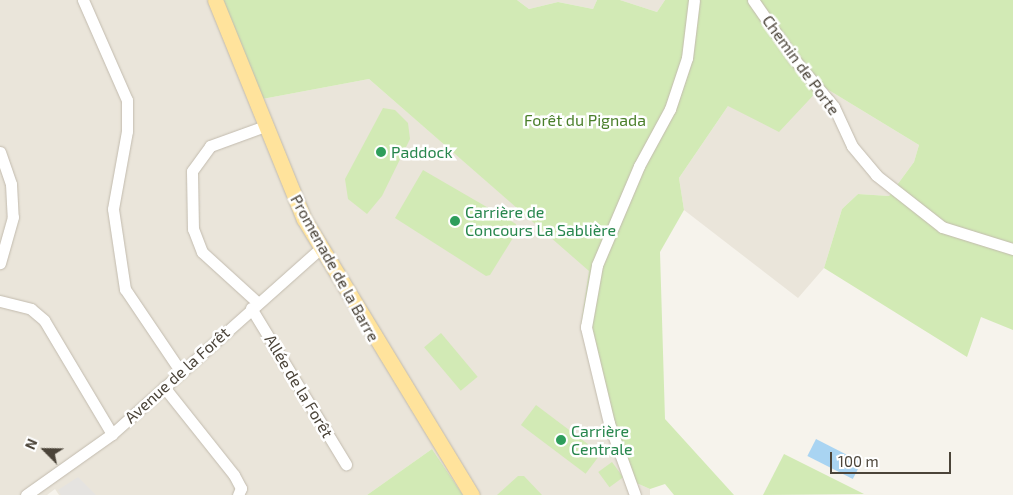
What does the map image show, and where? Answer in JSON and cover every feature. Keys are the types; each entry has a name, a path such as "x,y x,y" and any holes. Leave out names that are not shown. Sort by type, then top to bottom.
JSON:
{"main road":[{"name":"Promenade de la Barre","path":"215,0 265,126 321,248 472,495"}],"street":[{"path":"83,0 126,100 128,132 113,209 125,289 181,372"},
{"path":"635,495 609,423 586,326 597,265 639,166 670,109 687,58 694,0"},
{"name":"Chemin de Porte","path":"753,0 794,59 834,106 852,146 876,175 942,227 1013,249"},
{"name":"Allée de la Forêt","path":"265,126 210,146 201,153 192,172 193,229 202,252 254,305 346,464"},
{"path":"0,152 11,184 13,217 0,263"},
{"name":"Avenue de la Forêt","path":"26,495 112,434 254,305 321,248"},
{"path":"0,301 32,309 44,320 112,434"},
{"path":"164,387 234,474 241,488 238,495"}],"shaded area":[{"path":"0,0 214,0 257,100 369,79 590,271 581,325 625,478 650,489 650,495 463,495 432,449 367,495 59,495 55,489 47,495 0,495"},
{"path":"517,0 597,0 593,9 558,2 529,9"},
{"path":"620,0 665,0 657,12"},
{"path":"822,86 919,145 914,162 889,196 858,194 842,209 824,268 798,298 684,210 679,178 728,106"},
{"path":"78,477 96,495 61,495 58,490"}],"green space":[{"name":"Forêt du Pignada","path":"214,0 517,0 529,9 558,2 593,9 597,0 620,0 657,12 665,0 1013,0 1013,330 981,317 967,357 824,268 842,209 858,194 889,196 914,162 919,145 822,86 779,132 728,106 679,178 684,210 660,252 665,419 734,495 674,495 665,484 650,489 625,478 581,325 589,271 369,79 257,100"},
{"name":"Paddock","path":"383,108 395,110 408,123 410,139 382,196 367,214 348,199 345,179"},
{"name":"Carrière de Concours La Sablière","path":"423,170 516,224 516,233 490,275 486,276 395,218"},
{"path":"441,333 478,377 461,391 424,347"},
{"name":"Carrière Centrale","path":"536,405 601,454 586,474 521,425"},
{"path":"432,449 463,495 367,495"},
{"path":"784,454 864,494 763,495"},
{"path":"612,462 623,477 609,487 598,472"},
{"path":"518,476 524,476 542,495 497,495"}],"water":[{"path":"816,439 861,462 853,479 807,456"}],"place":[{"name":"Paddock","path":"381,152"},
{"name":"Carrière de Concours La Sablière","path":"455,221"},
{"name":"Carrière Centrale","path":"561,440"}]}
